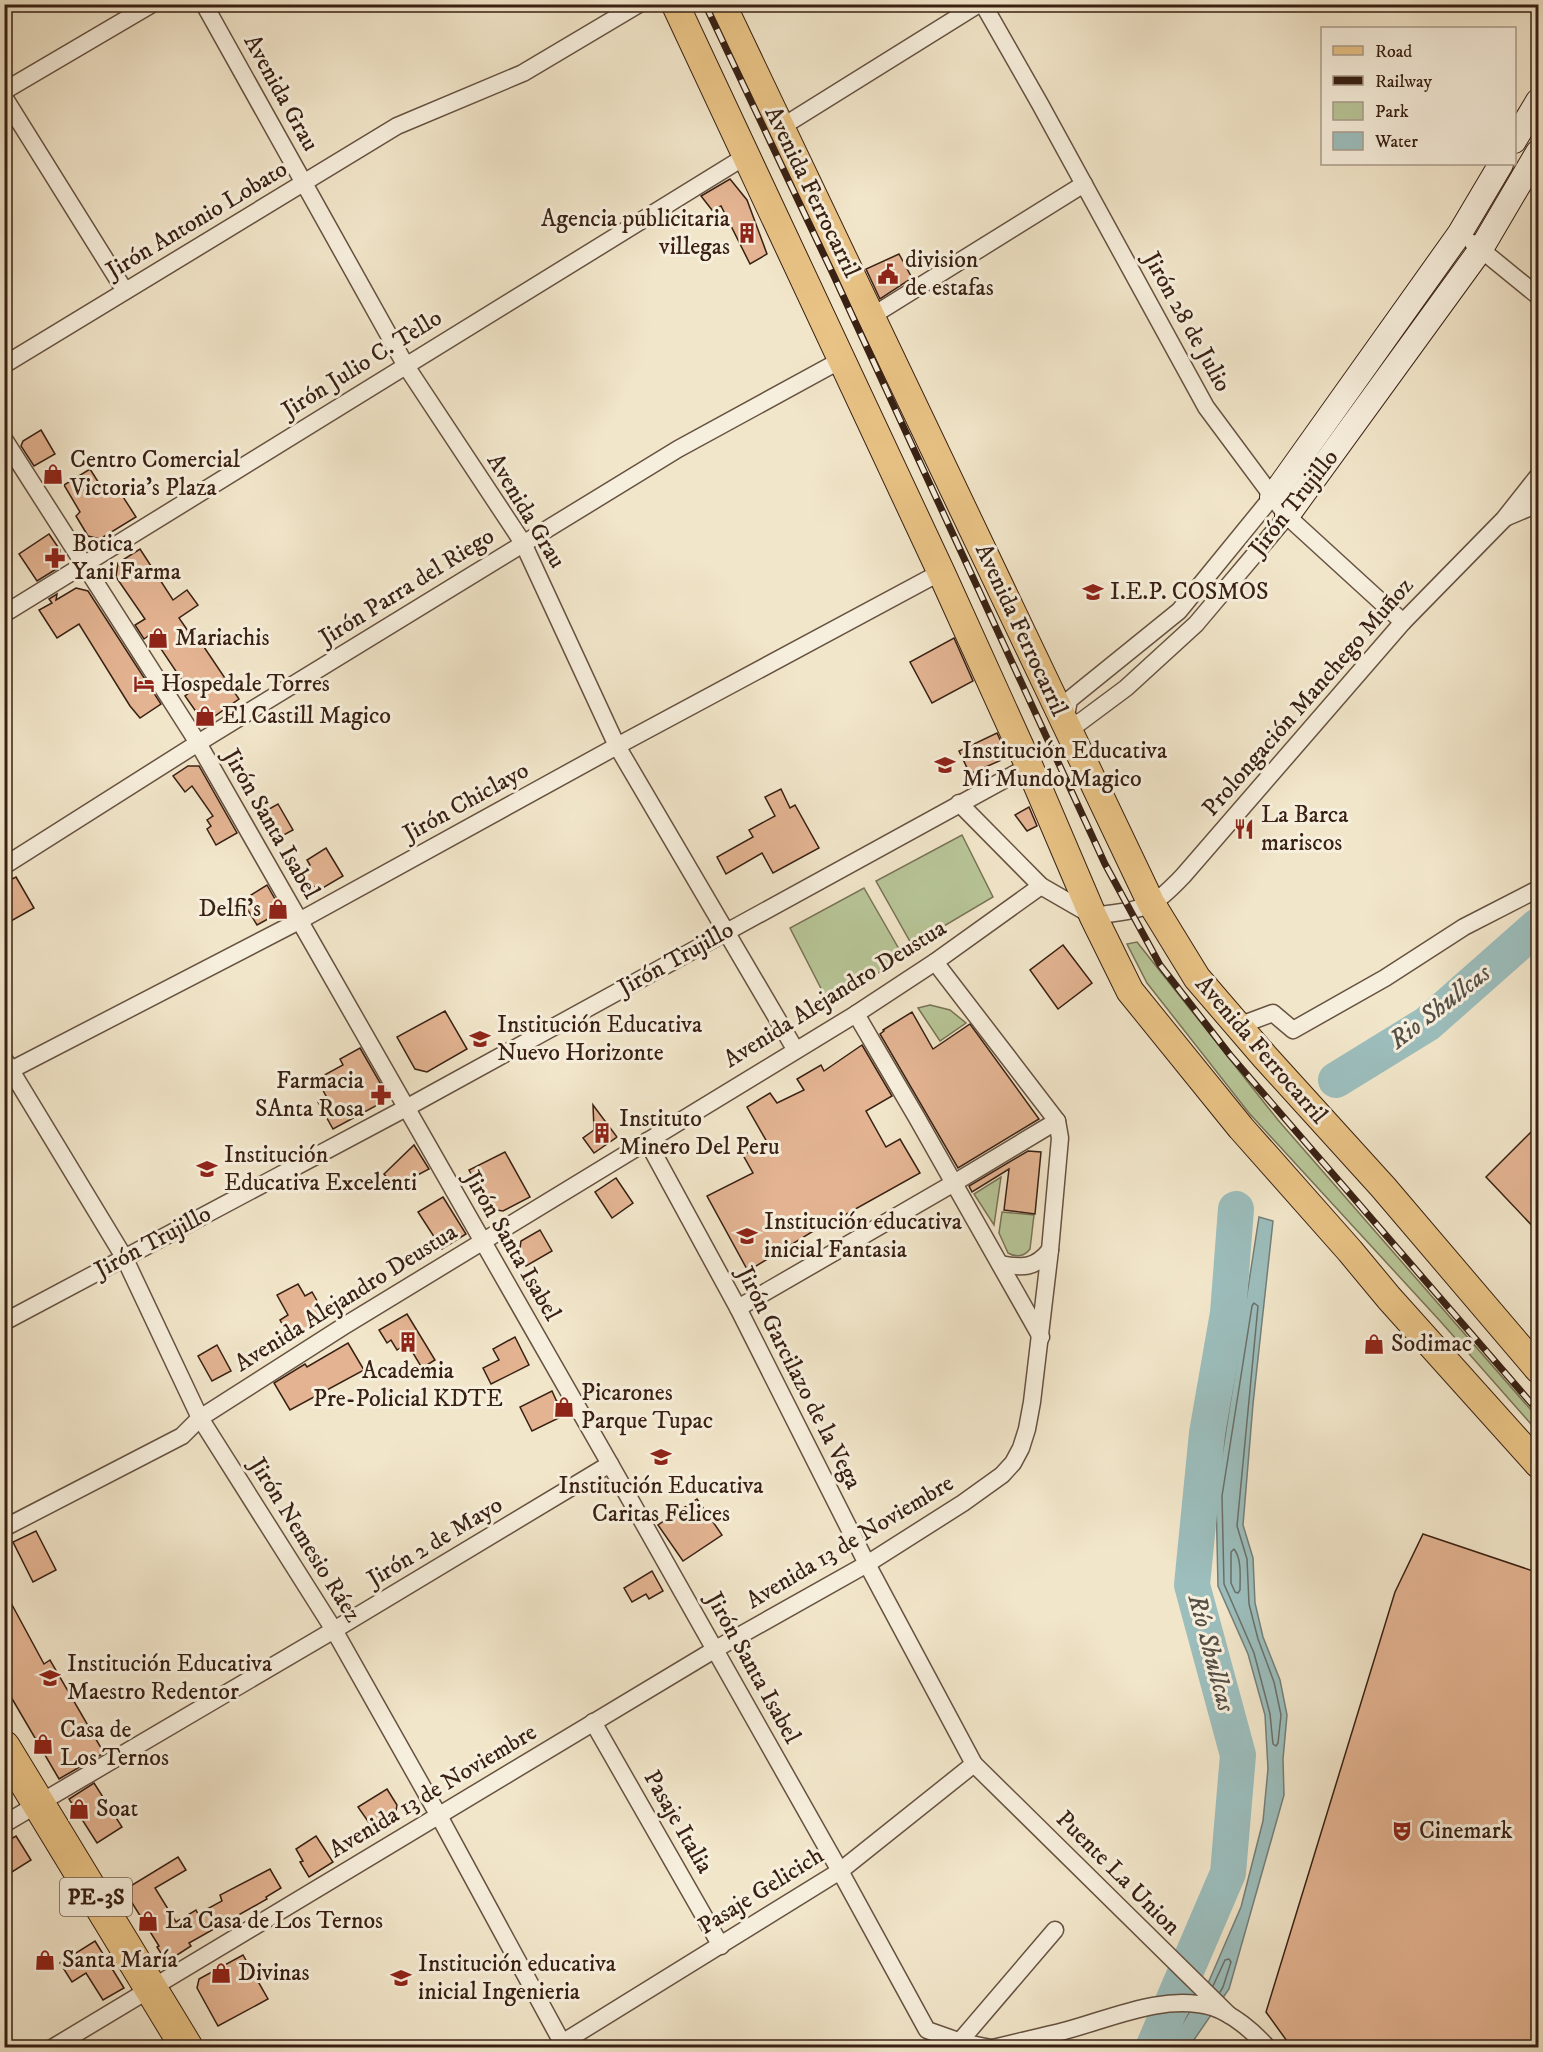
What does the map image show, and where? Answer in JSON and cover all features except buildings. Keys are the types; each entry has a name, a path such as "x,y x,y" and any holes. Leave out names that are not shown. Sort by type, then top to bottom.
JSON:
{"highway":[{"name":"PE-3S","path":"4,1747 187,2048"}],"main road":[{"name":"Avenida Ferrocarril","path":"675,4 941,572 1029,766 1093,916 1130,991 1241,1128 1376,1283 1539,1464"},
{"name":"Avenida Ferrocarril","path":"722,4 780,128 1068,716 1151,903 1197,978 1383,1187 1539,1369"}],"street":[{"path":"4,91 152,4"},
{"name":"Avenida Grau","path":"204,4 405,366 524,543 617,746 795,1049"},
{"name":"Jirón Antonio Lobato","path":"4,365 398,126 523,74 639,4"},
{"path":"780,128 981,4"},
{"name":"Jirón 28 de Julio","path":"981,4 1084,183 1206,407 1287,516 1403,622"},
{"path":"4,97 126,291"},
{"path":"1516,139 1539,101"},
{"name":"Jirón Trujillo","path":"1068,716 1126,687 1196,624 1287,516 1481,249 1539,152"},
{"name":"Jirón Julio C. Tello","path":"4,614 746,156"},
{"name":"Jirón Trujillo","path":"1068,716 1179,611 1272,497 1460,232 1500,165"},
{"path":"872,316 1084,183"},
{"path":"1460,232 1539,296"},
{"name":"Jirón Parra del Riego","path":"4,866 198,743 678,449 842,360"},
{"name":"Jirón Santa Isabel","path":"4,439 198,743 610,1464 927,2030 958,2045 992,2048 1063,2031 1146,2007 1190,2004 1212,2007 1228,2015"},
{"name":"Prolongación Manchego Muñoz","path":"1093,916 1151,903 1164,895 1403,622 1504,519 1539,476"},
{"path":"1504,519 1539,504"},
{"name":"Jirón Chiclayo","path":"8,1065 299,921 617,746 941,572"},
{"name":"Jirón Trujillo","path":"4,1322 406,1108 1029,766"},
{"path":"959,804 1041,886 1093,916"},
{"name":"Avenida Alejandro Deustua","path":"4,1528 182,1436 200,1418 795,1049 856,1014 935,962 1041,886"},
{"path":"1238,1026 1273,1013 1293,1030 1385,978 1464,927 1539,889"},
{"path":"738,1308 1056,1121 935,962"},
{"path":"856,1014 1041,1337"},
{"name":"Jirón Nemesio Ráez","path":"8,1065 124,1257 200,1418 334,1630 564,2045"},
{"name":"Avenida 13 de Noviembre","path":"52,2048 714,1650 867,1564 1002,1475 1013,1463 1027,1429 1041,1337 1050,1250 1060,1138 1056,1121"},
{"name":"Jirón Garcilazo de la Vega","path":"647,1141 738,1308 867,1564 974,1764"},
{"path":"1000,1264 1020,1267 1029,1265 1043,1258 1050,1250"},
{"name":"Jirón 2 de Mayo","path":"4,1824 610,1464"},
{"name":"Pasaje Italia","path":"593,1722 721,1946"},
{"name":"Pasaje Gelicich","path":"564,2045 840,1871 974,1764"},
{"name":"Puente La Union","path":"974,1764 1228,2015"},
{"path":"958,2045 1055,1930"},
{"path":"1228,2015 1257,2035 1268,2048"}],"green space":[{"path":"962,835 993,897 912,945 876,881"},
{"path":"864,888 903,956 830,1006 790,928"},
{"path":"1137,942 1278,1120 1538,1418 1538,1432 1441,1322 1249,1113 1147,983 1127,944"},
{"path":"930,1005 950,1010 966,1023 940,1041 918,1008"},
{"path":"1001,1177 994,1225 974,1194"},
{"path":"1002,1212 1034,1215 1030,1249 1026,1253 1017,1256 1008,1253 999,1233"}],"water":[{"path":"1259,1217 1273,1221 1253,1404 1243,1525 1253,1558 1255,1603 1263,1637 1280,1680 1287,1715 1283,1759 1284,1795 1229,1989 1189,2047 1167,2048 1209,1981 1241,1907 1263,1821 1268,1769 1265,1715 1248,1654 1218,1586 1216,1495"}],"waterway":[{"name":"Rio Shullcas","path":"1336,1080 1427,1024 1538,926"},
{"name":"Río Shullcas","path":"1153,2048 1228,1873 1238,1755 1192,1585 1207,1433 1228,1313 1236,1209"}],"railway":[{"path":"705,4 833,274 1105,864 1160,965 1230,1055 1538,1411"}],"place":[{"name":"Agencia publicitaria villegas","path":"747,233"},
{"name":"division de estafas","path":"888,274"},
{"name":"Centro Comercial Victoria's Plaza","path":"53,474"},
{"name":"Botica Yani Farma","path":"55,558"},
{"name":"I.E.P. COSMOS","path":"1093,592"},
{"name":"Mariachis","path":"158,638"},
{"name":"Hospedale Torres","path":"144,684"},
{"name":"El Castill Magico","path":"205,716"},
{"name":"Institución Educativa Mi Mundo Magico","path":"945,765"},
{"name":"La Barca mariscos","path":"1244,829"},
{"name":"Delfi's","path":"278,909"},
{"name":"Institución Educativa Nuevo Horizonte","path":"480,1039"},
{"name":"Farmacia SAnta Rosa","path":"381,1095"},
{"name":"Instituto Minero Del Peru","path":"602,1133"},
{"name":"Institución Educativa Excelenti","path":"207,1169"},
{"name":"Institución educativa inicial Fantasia","path":"747,1236"},
{"name":"Academia Pre-Policial KDTE","path":"408,1342"},
{"name":"Sodimac","path":"1374,1344"},
{"name":"Picarones Parque Tupac","path":"564,1407"},
{"name":"Institución Educativa Caritas Felices","path":"661,1457"},
{"name":"Institución Educativa Maestro Redentor","path":"50,1678"},
{"name":"Casa de Los Ternos","path":"43,1744"},
{"name":"Soat","path":"79,1809"},
{"name":"Cinemark","path":"1402,1831"},
{"name":"La Casa de Los Ternos","path":"148,1921"},
{"name":"Santa María","path":"45,1960"},
{"name":"Divinas","path":"221,1973"},
{"name":"Institución educativa inicial Ingenieria","path":"401,1978"}]}
